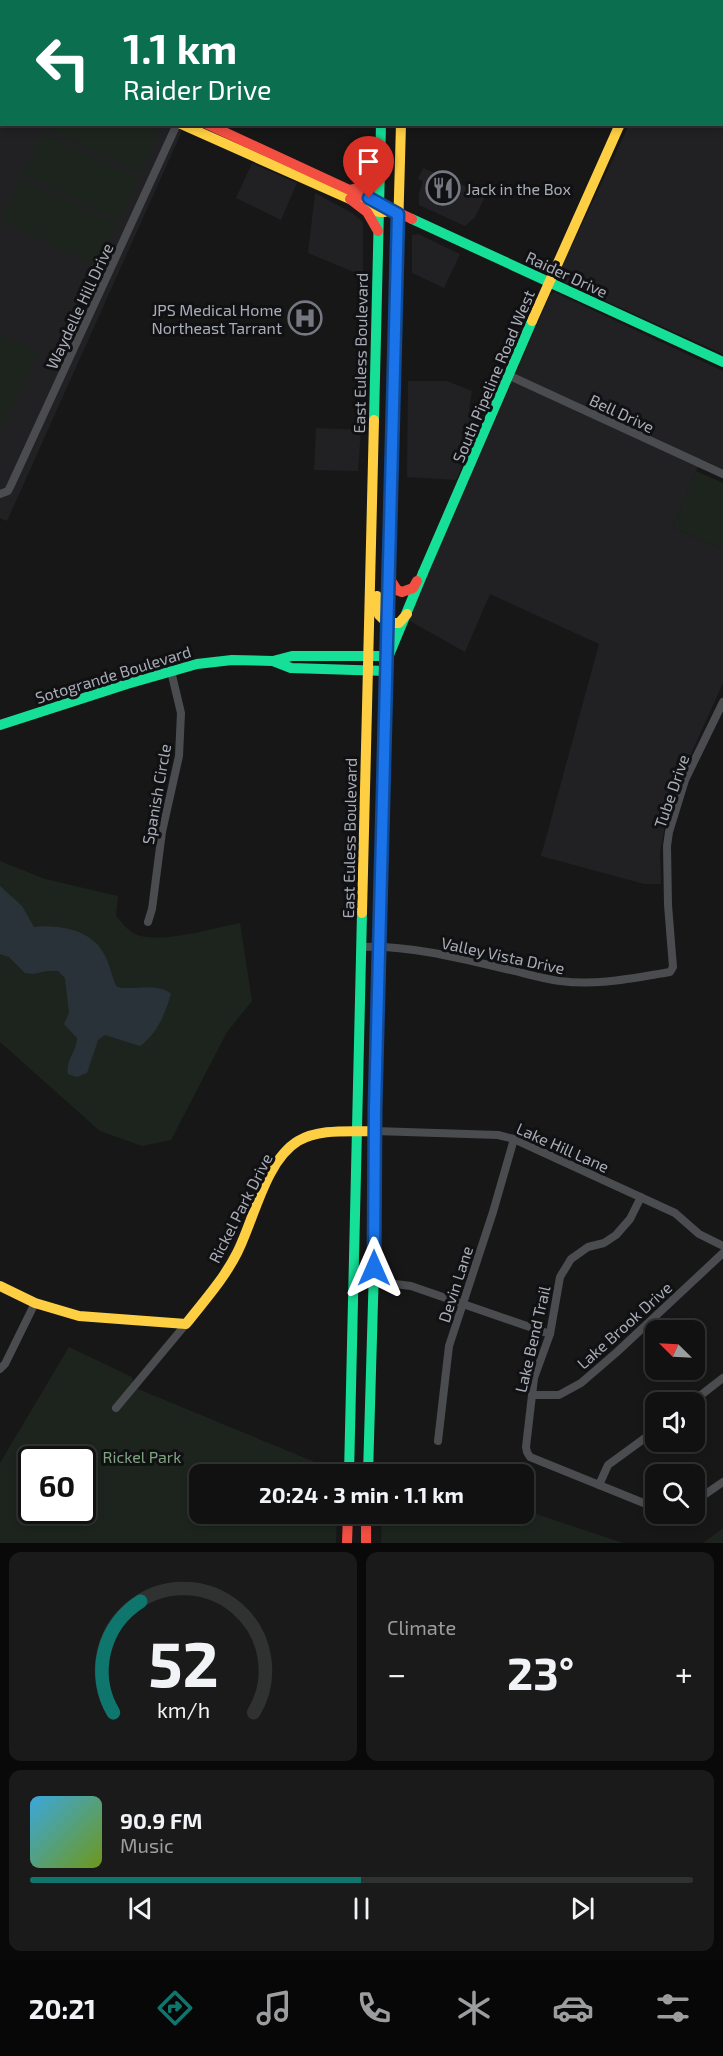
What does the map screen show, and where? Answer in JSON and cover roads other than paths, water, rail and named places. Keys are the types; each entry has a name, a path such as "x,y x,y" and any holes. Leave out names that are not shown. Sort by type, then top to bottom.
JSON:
{"main road":[{"name":"Raider Drive","path":"184,126 398,214 723,362"},
{"name":"Raider Drive","path":"211,126 307,176"},
{"path":"378,233 369,214 350,194 371,180 380,147 381,126"},
{"name":"East Euless Boulevard","path":"368,1464 388,576 401,126"},
{"name":"South Pipeline Road West","path":"386,664 549,281 619,126"},
{"name":"East Euless Boulevard","path":"349,1464 380,147"},
{"path":"374,425 393,425"},
{"path":"371,538 379,616 387,623 399,623 406,614"},
{"path":"388,576 397,590 402,592 413,588 423,573"},
{"name":"Sotogrande Boulevard","path":"0,725 197,664 232,660 273,661 292,656 368,656 386,664"},
{"name":"Sotogrande Boulevard","path":"273,661 291,668 367,670 386,664"},
{"name":"Rickel Park Drive","path":"186,1324 220,1281 237,1253 276,1165 286,1151 309,1136 375,1131"},
{"path":"0,1286 35,1303 79,1316 186,1324"},
{"path":"347,1543 348,1524"},
{"path":"366,1524 366,1543"}],"street":[{"name":"Waydelle Hill Drive","path":"0,494 8,491 178,126"},
{"name":"Bell Drive","path":"510,376 723,474"},
{"name":"Spanish Circle","path":"148,922 152,909 162,832 179,756 181,713 171,671"},
{"name":"Tube Drive","path":"673,967 668,901 669,832 686,780 723,702"},
{"name":"Valley Vista Drive","path":"361,946 379,946 470,960 558,981 578,983 621,981 670,972 673,967"},
{"name":"Lake Hill Lane","path":"375,1131 498,1135 514,1138 675,1213 699,1234 723,1246"},
{"name":"Devin Lane","path":"438,1441 449,1346 461,1303 493,1212 514,1138"},
{"name":"Lake Bend Trail","path":"599,1485 530,1457 526,1452 534,1378 550,1334 560,1277 572,1259 588,1247 604,1243 616,1235 630,1219 641,1197"},
{"name":"Lake Brook Drive","path":"533,1395 559,1395 580,1383 617,1352 723,1253"},
{"path":"353,1284 411,1286 550,1334"},
{"path":"0,1369 5,1364 35,1303"},
{"name":"Rickel Park Drive","path":"116,1408 186,1324"},
{"path":"705,1392 723,1378"},
{"path":"645,1438 608,1466 599,1485 645,1504"},
{"path":"705,1494 723,1482"}],"place":[{"name":"Jack in the Box","path":"443,188"},
{"name":"JPS Medical Home Northeast Tarrant","path":"305,318"}],"park label":[{"name":"Rickel Park","path":"142,1456"}]}
